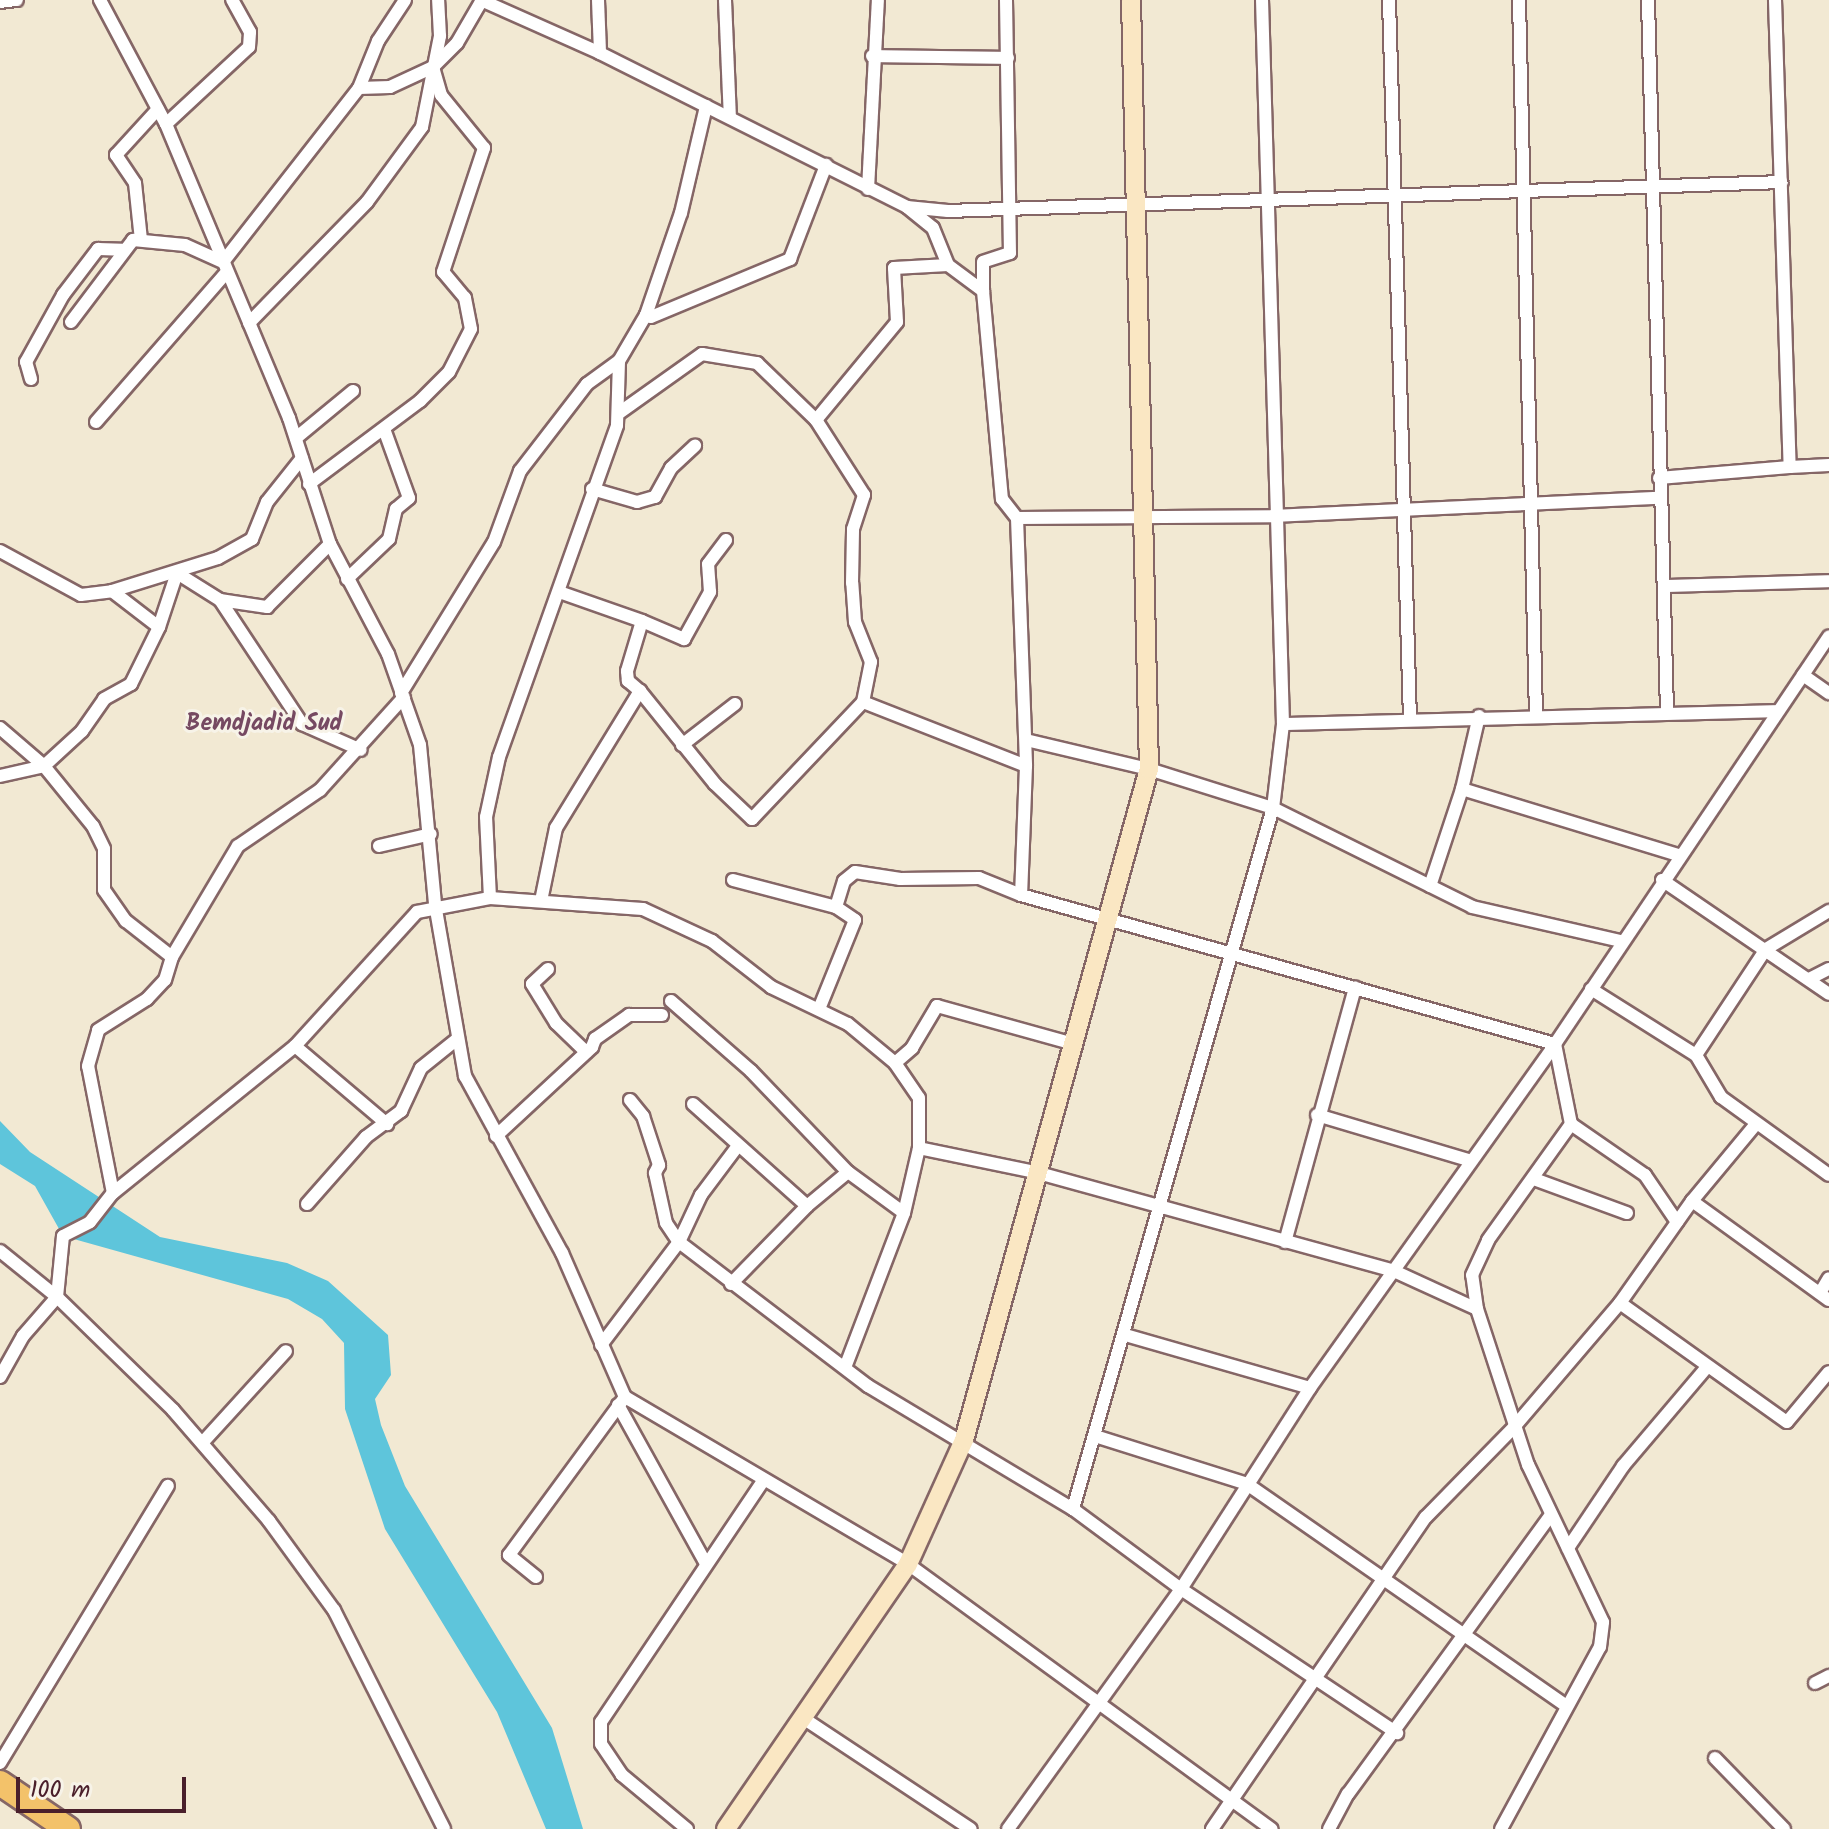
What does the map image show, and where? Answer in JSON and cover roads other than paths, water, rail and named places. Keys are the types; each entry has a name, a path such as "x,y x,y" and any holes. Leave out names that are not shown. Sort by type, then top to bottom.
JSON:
{"highway":[{"path":"0,1783 68,1829"},
{"path":"0,1797 47,1829"}],"street":[{"path":"0,2 17,0"},
{"path":"100,0 166,124 296,438 330,544 388,654 420,745 431,834 435,904 456,1040 465,1076 562,1253 622,1401 706,1564"},
{"path":"166,124 249,47 250,32 232,0"},
{"path":"96,422 225,267 359,88 378,41 405,0"},
{"path":"249,323 400,160 422,127 442,19 438,0"},
{"path":"359,88 390,87 433,67 457,43 482,0 600,53 907,207 933,228 948,265 983,291"},
{"path":"598,0 600,53"},
{"path":"725,0 730,117"},
{"path":"868,189 872,56 878,0"},
{"path":"1006,0 1010,253 983,262 983,291 1002,499 1017,518 1026,740 1021,895"},
{"path":"726,1829 908,1564 964,1440 1035,1172 1111,919 1149,769 1146,517 1131,0"},
{"path":"1073,1509 1162,1208 1273,808 1283,724 1273,516 1270,202 1262,0"},
{"path":"1389,0 1400,510 1410,719"},
{"path":"1519,0 1527,191 1536,717"},
{"path":"1648,0 1667,710"},
{"path":"1775,0 1790,467"},
{"path":"872,56 1008,58"},
{"path":"309,484 384,429 449,372 471,329 465,298 443,272 484,148 441,95 433,67"},
{"path":"113,1193 88,1066 90,1047 98,1030 147,999 165,980 172,957 238,846 320,790 361,750 402,695 494,542 520,471 587,384 619,361 646,315 681,213 706,106"},
{"path":"141,240 135,183 116,155 158,109"},
{"path":"646,315 651,317 790,259 826,165"},
{"path":"907,207 948,211 1270,202 1781,182"},
{"path":"71,322 122,250 141,240 185,245 225,267"},
{"path":"31,379 26,362 63,295 98,249 122,250"},
{"path":"816,420 897,322 894,268 948,265"},
{"path":"619,413 702,354 757,363 816,420 864,495 853,529 852,583 855,622 871,662 863,702 752,819 682,745 640,691 628,681 627,671 642,621"},
{"path":"490,898 486,817 499,757 562,593 592,489 619,413 619,361"},
{"path":"296,438 353,391"},
{"path":"347,579 389,539 396,509 409,498 384,429"},
{"path":"592,489 637,502 655,497 671,468 695,446"},
{"path":"0,551 81,595 112,591 177,573 252,539 267,502 302,458"},
{"path":"1659,478 1829,465"},
{"path":"1017,518 1273,516 1659,498"},
{"path":"562,593 684,639 710,592 708,564 726,540"},
{"path":"177,573 220,600 267,607 330,544"},
{"path":"0,776 44,766 82,731 104,699 131,684 159,627 177,573"},
{"path":"1665,586 1829,581"},
{"path":"112,591 159,627"},
{"path":"220,600 302,724 361,750"},
{"path":"1008,1829 1181,1589 1310,1388 1394,1271 1468,1160 1555,1044 1620,941 1775,711 1829,637"},
{"path":"1803,675 1829,693"},
{"path":"541,901 556,828 640,691"},
{"path":"863,702 1026,766"},
{"path":"682,745 735,704"},
{"path":"1283,724 1667,710 1775,711"},
{"path":"1430,886 1462,789 1479,716"},
{"path":"0,728 44,766 93,826 104,849 104,890 126,921 172,957"},
{"path":"1026,740 1149,769 1273,808 1472,907 1620,941"},
{"path":"1462,789 1678,855"},
{"path":"379,846 431,834"},
{"path":"836,907 844,881 855,872 900,879 979,878 1021,895 1555,1044"},
{"path":"733,880 836,907 855,920 819,1009"},
{"path":"1662,880 1829,994"},
{"path":"0,1377 23,1336 57,1297 63,1236 90,1222 113,1193 295,1046 417,912 435,904 490,898 643,909 712,941 771,987 848,1024 895,1063 919,1098 919,1148 904,1213 846,1365"},
{"path":"1696,1055 1766,949 1829,911"},
{"path":"548,969 532,984 556,1023 586,1052"},
{"path":"1809,979 1829,969"},
{"path":"1285,1242 1317,1115 1355,987"},
{"path":"1591,989 1696,1055 1721,1097 1829,1175"},
{"path":"671,1001 751,1071 848,1172 904,1213"},
{"path":"895,1063 912,1048 937,1006 1074,1044"},
{"path":"496,1136 586,1052 595,1039 629,1015 662,1015"},
{"path":"307,1204 366,1137 401,1111 421,1068 456,1040"},
{"path":"1555,1044 1571,1124 1645,1175 1677,1222"},
{"path":"295,1046 387,1124"},
{"path":"630,1100 643,1116 659,1165 655,1173 666,1223 679,1242 731,1284 846,1365 868,1386 964,1440 1073,1509 1181,1589 1397,1733"},
{"path":"693,1104 737,1147 807,1206"},
{"path":"1317,1115 1468,1160"},
{"path":"1501,1829 1600,1647 1603,1622 1550,1516 1514,1427 1477,1309 1472,1275 1488,1240 1571,1124"},
{"path":"1212,1829 1381,1577 1426,1517 1514,1427 1620,1303 1692,1201 1756,1124"},
{"path":"601,1345 679,1242 701,1195 737,1147"},
{"path":"919,1148 1035,1172 1394,1271 1477,1309"},
{"path":"731,1284 807,1206 848,1172"},
{"path":"1534,1179 1627,1213"},
{"path":"1692,1201 1825,1297 1829,1278"},
{"path":"0,1251 57,1297 203,1442 334,1610 444,1829"},
{"path":"1620,1303 1787,1422 1829,1372"},
{"path":"1125,1335 1310,1388"},
{"path":"203,1442 286,1351"},
{"path":"1568,1548 1623,1466 1707,1367"},
{"path":"622,1401 908,1564 1102,1702 1272,1829"},
{"path":"536,1577 509,1555 622,1401"},
{"path":"1095,1436 1247,1484 1567,1706"},
{"path":"687,1829 622,1775 599,1733 601,1722 763,1481"},
{"path":"0,1763 168,1486"},
{"path":"1329,1829 1348,1794 1397,1733 1550,1516"},
{"path":"1815,1683 1829,1676"},
{"path":"803,1718 971,1829"},
{"path":"1715,1758 1784,1829"}],"water":[{"path":"0,1121 30,1152 160,1237 287,1263 328,1281 388,1335 391,1375 375,1399 381,1425 405,1486 552,1728 583,1829 546,1829 497,1712 385,1529 345,1409 344,1343 322,1319 288,1299 63,1236 35,1186 0,1164"}],"district":[{"name":"Bemdjadid Sud","path":"264,724"}]}
